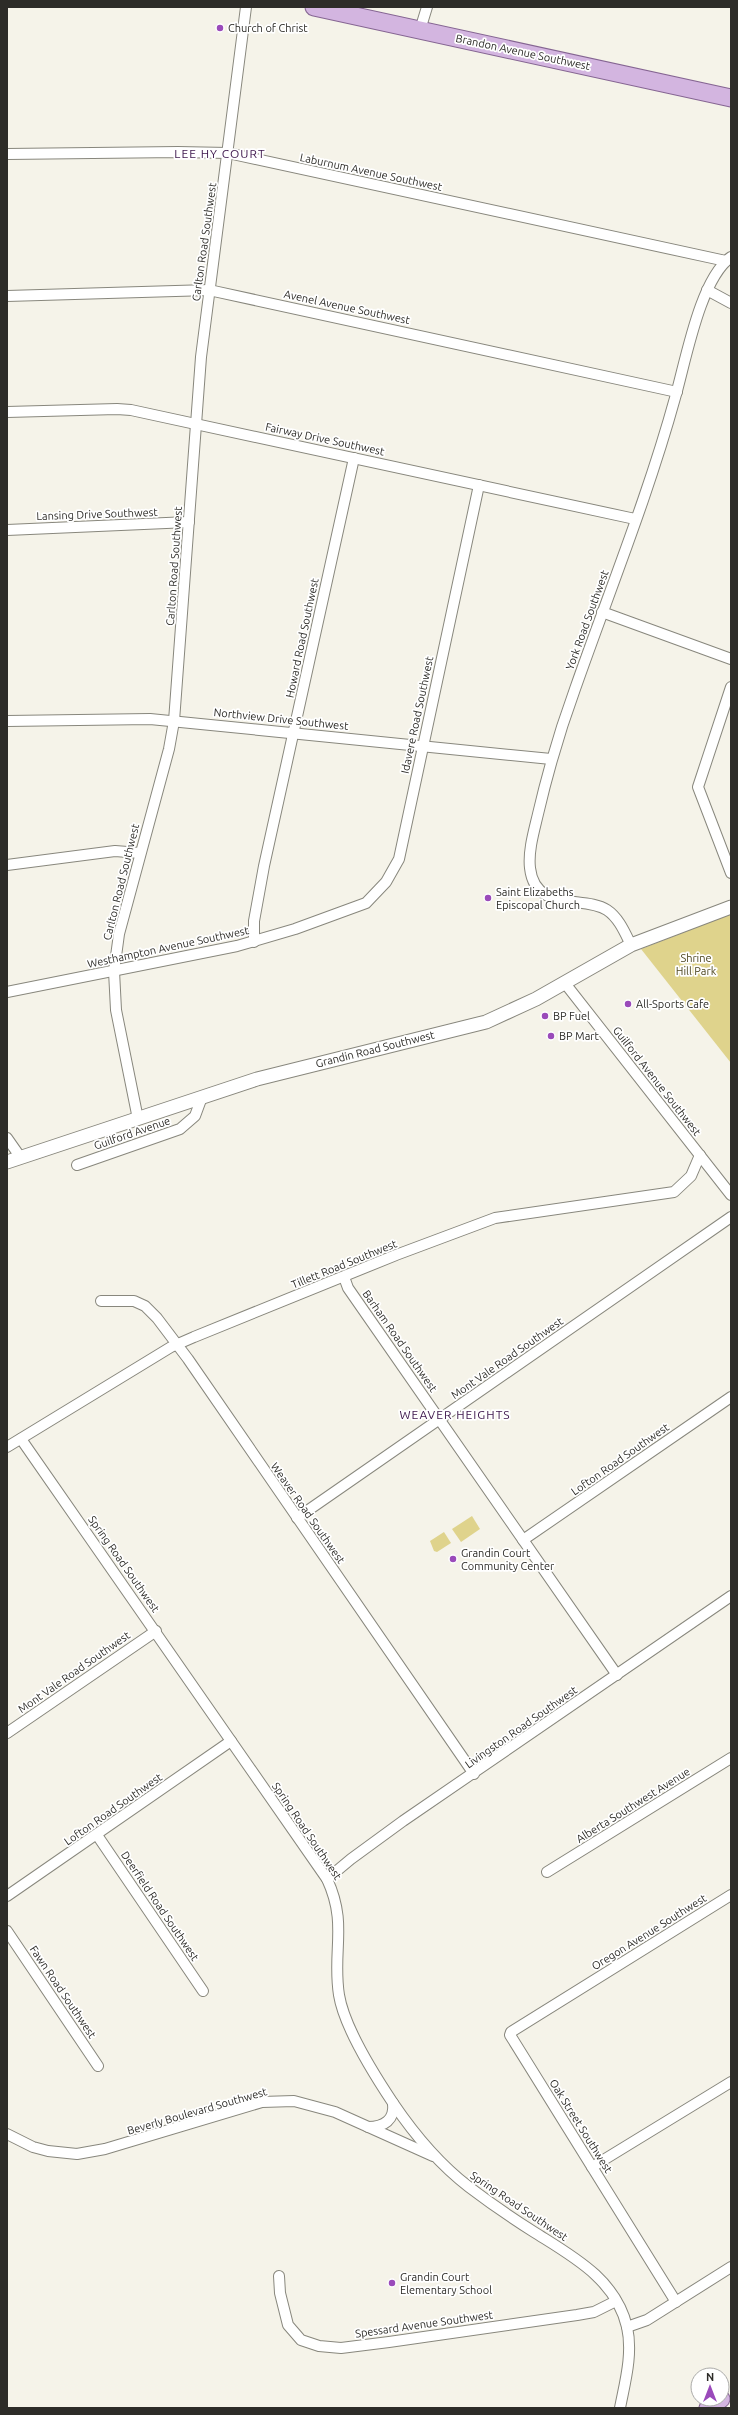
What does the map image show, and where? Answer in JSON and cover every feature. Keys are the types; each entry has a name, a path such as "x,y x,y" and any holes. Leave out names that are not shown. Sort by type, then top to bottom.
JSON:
{"main road":[{"name":"Brandon Avenue Southwest","path":"314,7 731,98"}],"street":[{"name":"Carlton Road Southwest","path":"138,1119 117,1018 114,971 119,934 169,749 174,721 195,424 209,290 246,7"},
{"path":"420,30 427,7"},
{"name":"Laburnum Avenue Southwest","path":"7,154 178,152 228,153 728,259"},
{"name":"York Road Southwest","path":"631,945 620,924 605,909 557,900 541,891 532,877 530,860 533,835 551,759 658,456 707,290 713,276 728,259"},
{"name":"Avenel Avenue Southwest","path":"7,296 209,290 677,392"},
{"path":"707,290 731,303"},
{"name":"Fairway Drive Southwest","path":"7,412 117,409 195,424 635,519"},
{"name":"Howard Road Southwest","path":"254,942 254,921 293,733 354,458"},
{"name":"Idavere Road Southwest","path":"331,916 366,903 375,895 395,869 479,485"},
{"name":"Lansing Drive Southwest","path":"7,530 189,522"},
{"path":"602,612 731,659"},
{"path":"731,687 698,787 731,873"},
{"name":"Northview Drive Southwest","path":"7,721 123,718 174,721 551,759"},
{"path":"7,865 115,851 140,853"},
{"name":"Grandin Road Southwest","path":"7,1162 202,1097 285,1072 486,1022 536,999 631,945 731,907"},
{"name":"Westhampton Avenue Southwest","path":"7,992 254,942 331,916"},
{"name":"Guilford Avenue Southwest","path":"564,982 731,1195"},
{"name":"Guilford Avenue","path":"77,1165 180,1129 195,1116 202,1097"},
{"path":"7,1138 21,1158"},
{"name":"Tillett Road Southwest","path":"7,1447 177,1344 495,1218 674,1192 691,1176 700,1155"},
{"name":"Mont Vale Road Southwest","path":"297,1518 731,1217"},
{"name":"Barham Road Southwest","path":"344,1277 348,1288 617,1675"},
{"name":"Weaver Road Southwest","path":"100,1301 134,1301 145,1306 177,1344 474,1774"},
{"name":"Lofton Road Southwest","path":"523,1540 731,1398"},
{"name":"Spring Road Southwest","path":"21,1439 156,1631 327,1879 338,1905 340,1927 338,1984 342,2009 393,2103 436,2157 468,2187 500,2210 581,2262 605,2283 616,2301 627,2327 629,2342 628,2366 620,2408"},
{"name":"Livingston Road Southwest","path":"327,1879 351,1859 403,1821 474,1774 731,1596"},
{"name":"Mont Vale Road Southwest","path":"7,1733 156,1631"},
{"name":"Lofton Road Southwest","path":"7,1896 232,1741"},
{"name":"Alberta Southwest Avenue","path":"547,1872 731,1758"},
{"name":"Deerfield Road Southwest","path":"97,1835 203,1991"},
{"name":"Oregon Avenue Southwest","path":"580,1989 731,1895"},
{"name":"Fawn Road Southwest","path":"7,1931 98,2066"},
{"name":"Oak Street Southwest","path":"580,1989 511,2032 510,2035 676,2302"},
{"path":"592,2167 731,2082"},
{"name":"Beverly Boulevard Southwest","path":"7,2134 33,2147 48,2152 83,2153 105,2149 262,2102 300,2101 320,2107 436,2157"},
{"path":"368,2127 377,2127 390,2120 394,2110 393,2103"},
{"path":"627,2327 647,2320 731,2267"},
{"name":"Spessard Avenue Southwest","path":"279,2276 283,2309 293,2333 307,2343 333,2348 389,2342 577,2316 594,2312 616,2301"}],"green space":[{"name":"Shrine Hill Park","path":"731,914 731,1063 641,949"},
{"path":"472,1516 480,1529 461,1542 452,1529"},
{"path":"444,1532 451,1543 437,1552 434,1551 430,1541"}],"place":[{"name":"Church of Christ","path":"220,28"},
{"name":"Saint Elizabeths Episcopal Church","path":"488,898"},
{"name":"All-Sports Cafe","path":"628,1004"},
{"name":"BP Fuel","path":"545,1016"},
{"name":"BP Mart","path":"551,1036"},
{"name":"Grandin Court Community Center","path":"453,1559"},
{"name":"Grandin Court Elementary School","path":"392,2283"}],"district":[{"name":"LEE HY COURT","path":"220,154"},
{"name":"WEAVER HEIGHTS","path":"455,1415"}]}
